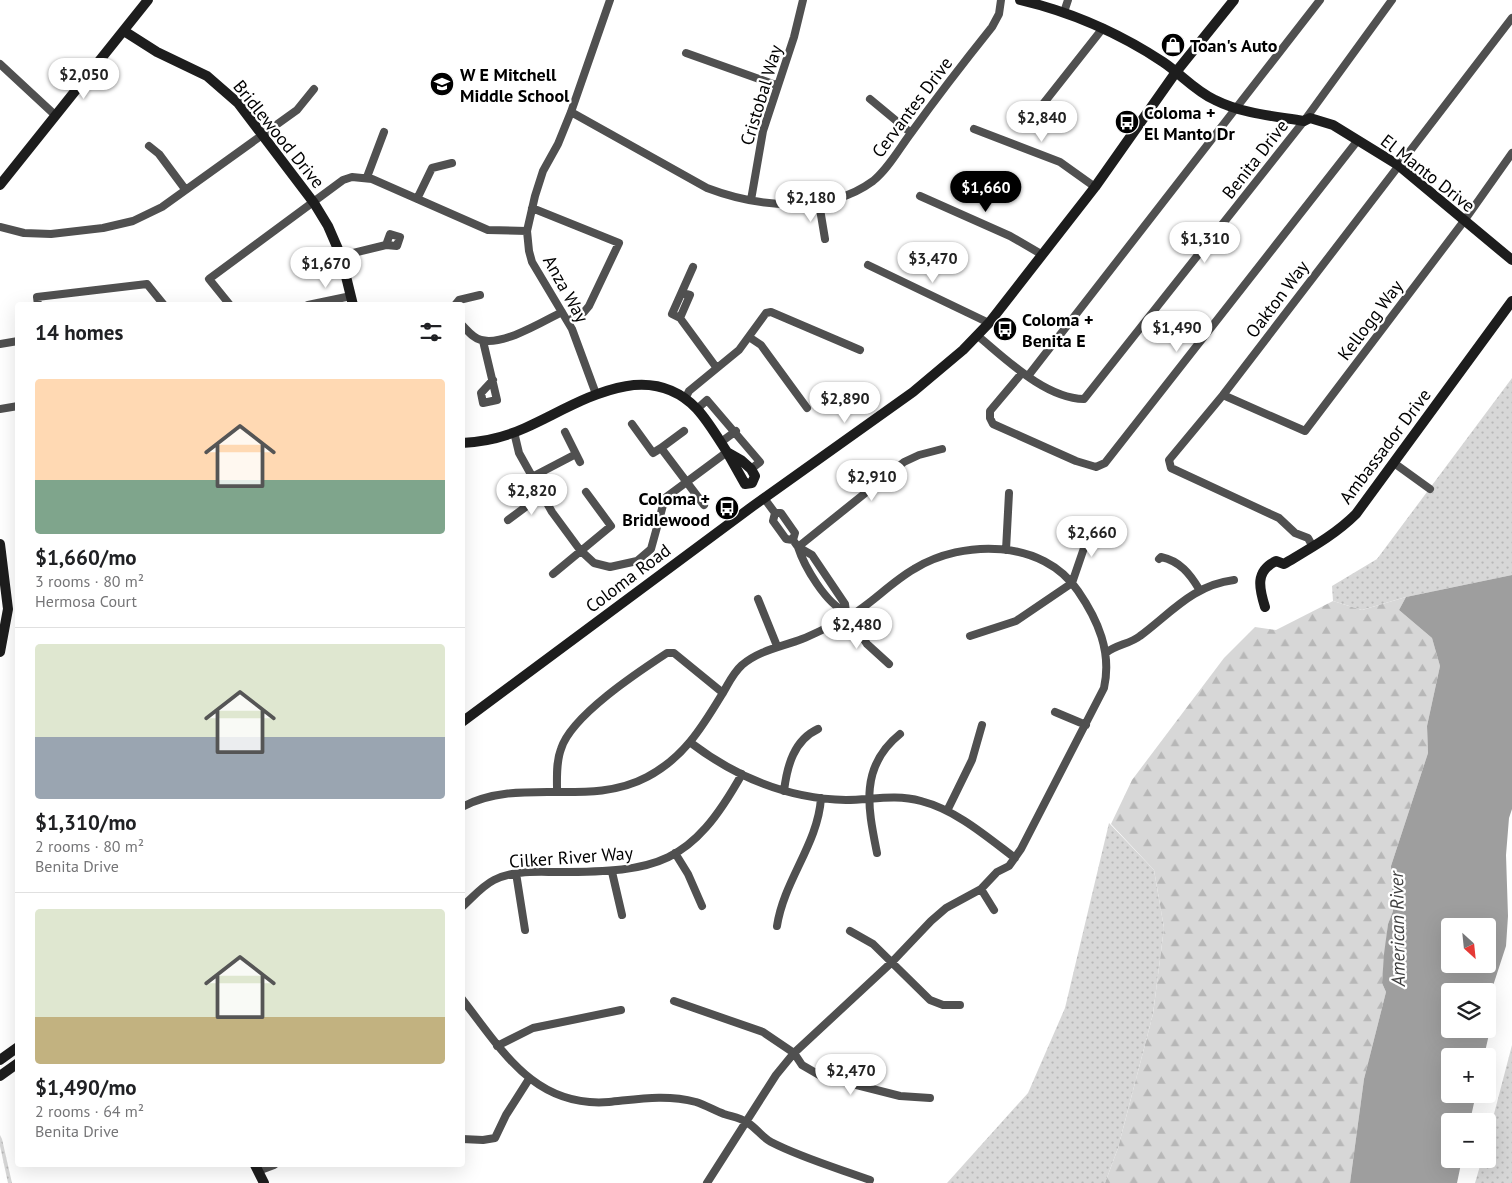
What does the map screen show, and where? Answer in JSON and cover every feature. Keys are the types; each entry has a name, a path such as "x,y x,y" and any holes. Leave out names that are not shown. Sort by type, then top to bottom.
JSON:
{"street":[{"path":"0,185 148,0"},
{"name":"Anza Way","path":"596,394 568,321 532,262 529,251 528,231 532,208 543,171 558,144 571,112 610,0"},
{"name":"Cristobal Way","path":"751,200 763,131 776,85 794,37 803,0"},
{"name":"Cervantes Drive","path":"571,112 707,188 751,200 819,203 837,198 874,180 992,27 999,14 1001,0"},
{"name":"El Manto Drive","path":"1020,0 1064,12 1103,28 1143,49 1202,93 1234,108 1304,121 1310,118 1322,120 1398,165 1512,260"},
{"path":"1064,12 1068,0"},
{"name":"Coloma Road","path":"465,720 764,498 913,392 978,336 1095,186 1176,72 1234,0"},
{"path":"1320,0 1025,374 990,411 990,418 993,424 1076,462 1096,467 1105,463 1358,140"},
{"name":"Benita Drive","path":"978,336 1025,374 1069,399 1084,399 1304,121 1392,0"},
{"name":"Oakton Way","path":"1313,547 1308,538 1295,533 1279,518 1171,468 1169,460 1223,395 1512,18"},
{"path":"1043,104 1103,28"},
{"name":"Bridlewood Drive","path":"124,31 157,52 207,76 238,103 314,203 328,226 341,256 352,300"},
{"path":"686,53 776,85"},
{"path":"77,63 89,73"},
{"path":"0,64 56,115"},
{"path":"0,227 38,234 86,230 133,221 162,206 263,135 305,102 314,89"},
{"path":"870,99 911,133"},
{"path":"974,129 1060,162 1095,186"},
{"path":"367,177 384,132"},
{"path":"149,146 159,154 185,189"},
{"name":"Kellogg Way","path":"1223,395 1305,431 1464,221 1512,153"},
{"path":"417,199 432,168 452,163"},
{"path":"228,302 209,279 343,180 352,177 367,177 488,230 528,231"},
{"path":"920,196 1010,236 1041,254"},
{"path":"819,203 825,239"},
{"path":"532,208 619,243 589,306 584,312 568,321"},
{"path":"85,222 86,230"},
{"path":"341,256 386,245"},
{"path":"868,265 989,323"},
{"path":"692,267 672,314 680,318 716,367"},
{"path":"38,302 37,297 148,284 162,302"},
{"path":"457,302 458,300 480,295"},
{"path":"334,302 352,300"},
{"name":"Ambassador Drive","path":"1265,607 1259,585 1264,570 1276,561 1284,564 1313,547 1356,514 1512,301"},
{"path":"465,328 474,337 483,341 524,332 562,312"},
{"path":"685,399 689,392 716,367 739,350 766,313 771,312 860,350"},
{"path":"749,337 761,345 808,408"},
{"path":"483,341 493,380"},
{"path":"0,344 15,342"},
{"path":"465,443 492,440 514,432 596,394 614,388 634,385 664,390 685,399 697,409 728,452 751,469 755,476 752,482 745,484 735,470 728,452"},
{"path":"697,409 707,400 736,431 760,462 751,469"},
{"path":"0,409 15,406"},
{"path":"632,424 653,453 684,431"},
{"path":"720,442 736,431"},
{"path":"514,432 519,453 552,512 580,550 594,563 610,567 637,561 651,549 665,498 685,481 728,452"},
{"path":"565,432 580,462"},
{"path":"661,448 704,505"},
{"path":"796,543 904,462 919,455 942,449"},
{"path":"532,477 576,454"},
{"path":"1394,463 1430,489"},
{"path":"752,482 775,513"},
{"path":"553,574 611,526 586,492"},
{"path":"1006,550 1009,493"},
{"path":"508,520 543,494"},
{"path":"775,513 781,512 795,533 796,543"},
{"path":"775,513 773,521 786,539 796,543 812,556 845,604 847,614 864,640 889,664"},
{"path":"970,636 1016,621 1072,583 1084,548 1087,527"},
{"path":"0,544 8,609 0,652"},
{"path":"465,806 494,795 557,791 594,792 639,781 670,762 691,743 731,677 743,665 762,652 814,634 912,570 937,558 964,551 1006,550 1029,554 1053,566 1072,583 1096,622 1106,653 1107,677 1104,688 1086,725 1022,849 1009,866 997,872 981,889 946,908 892,962 794,1053 776,1075 707,1183"},
{"path":"1159,559 1161,557 1166,558 1181,566 1199,590"},
{"path":"1106,653 1140,636 1199,590 1211,584 1234,580"},
{"path":"758,599 778,646"},
{"path":"557,791 558,760 571,728 587,712 667,653 674,654 723,693"},
{"path":"1055,712 1086,725"},
{"path":"947,811 972,760 982,725"},
{"path":"784,791 788,768 797,747 808,734 818,728"},
{"path":"877,853 869,800 871,778 877,760 886,746 900,734"},
{"path":"691,743 742,774 784,791 821,798 869,800 888,797 912,799 947,811 996,842 1015,858"},
{"name":"Cilker River Way","path":"465,904 487,884 516,873 612,872 651,864 675,853 695,839 716,818 742,774"},
{"path":"777,926 784,895 816,827 821,798"},
{"path":"675,853 688,874 702,906"},
{"path":"612,872 622,915"},
{"path":"516,873 525,930"},
{"path":"981,889 994,910"},
{"path":"850,931 873,944 930,1000 944,1005 960,1005"},
{"path":"465,1002 509,1062 529,1079 555,1093 578,1100 607,1102 668,1097 697,1103 725,1114 737,1116 768,1141 784,1149 870,1180"},
{"path":"674,1002 753,1027 794,1053 802,1065 821,1076 900,1096 930,1098"},
{"path":"465,1012 470,1008"},
{"path":"497,1046 533,1028 621,1010"},
{"path":"0,1060 15,1049"},
{"path":"0,1076 15,1065"},
{"path":"465,1139 483,1140 495,1138 506,1115 529,1079"},
{"path":"256,1168 264,1183"}],"green space":[{"path":"1512,378 1512,575 1406,597 1362,610 1333,601 1332,586 1377,559"},
{"path":"1406,597 1399,610 1432,638 1440,666 1427,726 1428,753 1391,866 1393,911 1388,924 1382,983 1386,992 1364,1079 1350,1183 1105,1183 1118,1148 1153,1014 1164,928 1154,870 1111,824 1132,780 1224,658 1255,627 1276,630 1333,601 1362,610"},
{"path":"1109,823 1154,870 1164,928 1153,1014 1118,1148 1105,1183 947,1183 1028,1093 1065,1008"},
{"path":"1512,1045 1512,1183 1475,1183 1479,1168 1496,1168 1496,1113 1494,1113"},
{"path":"0,1135 12,1183 8,1183 0,1146"}],"water":[{"name":"American River","path":"1512,575 1512,809 1509,818 1506,855 1508,916 1506,946 1494,983 1441,983 1441,1038 1488,1038 1486,1048 1441,1048 1441,1103 1474,1103 1472,1113 1441,1113 1441,1168 1460,1168 1457,1183 1350,1183 1364,1079 1386,992 1382,983 1388,924 1393,911 1391,866 1428,753 1427,726 1440,666 1432,638 1399,610 1406,597"}],"place":[{"name":"Toan's Auto","path":"1173,45"},
{"name":"W E Mitchell Middle School","path":"442,84"},
{"name":"Coloma + El Manto Dr","path":"1127,122"},
{"name":"Coloma + Benita E","path":"1005,329"},
{"name":"Coloma + Bridlewood","path":"727,508"}]}
